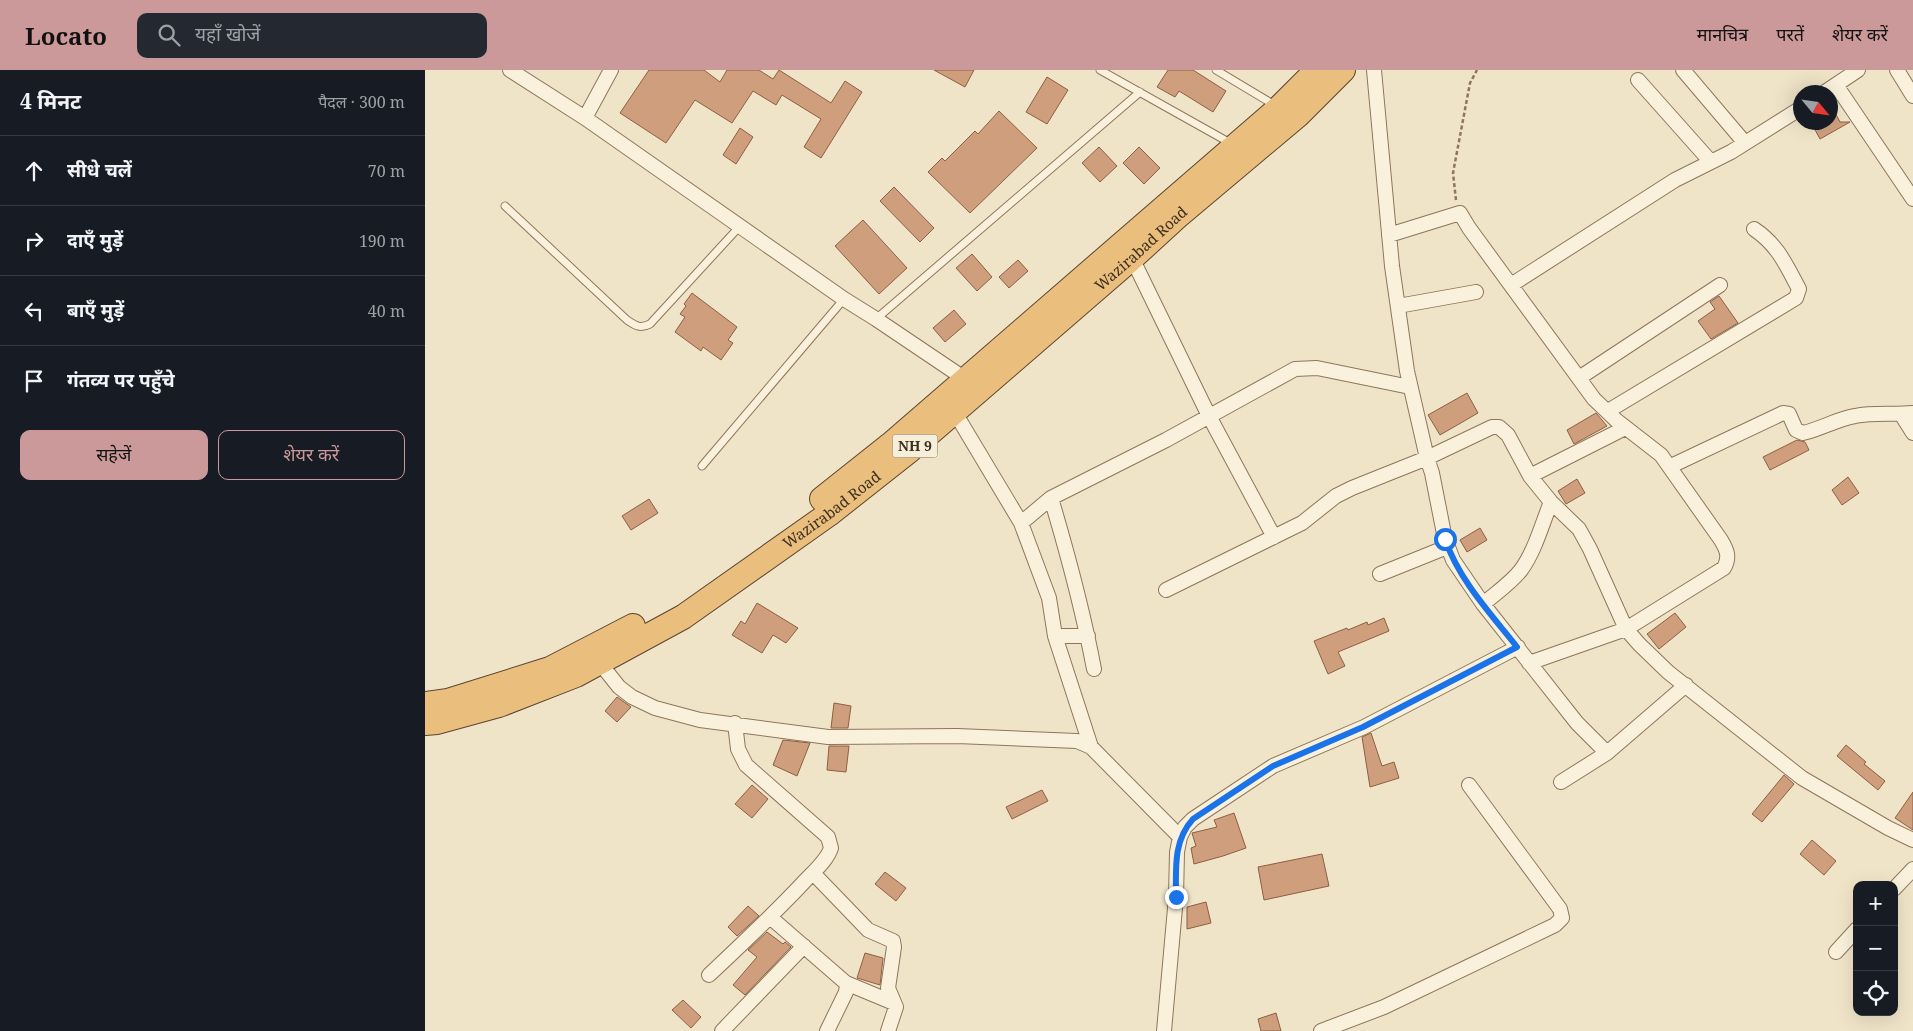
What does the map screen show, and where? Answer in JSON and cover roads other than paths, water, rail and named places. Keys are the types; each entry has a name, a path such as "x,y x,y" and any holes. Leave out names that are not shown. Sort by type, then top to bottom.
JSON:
{"highway":[{"name":"Wazirabad Road","path":"425,723 437,722 499,705 576,675 683,617 821,520 910,450 950,404 1279,108 1317,70"},
{"name":"Wazirabad Road","path":"972,384 1132,258 1179,215 1298,115 1343,70"},
{"name":"Wazirabad Road","path":"425,704 448,701 549,669 667,609 778,535 889,444 950,404"}],"street":[{"path":"510,70 585,118 844,299 876,318 972,384"},
{"path":"1374,70 1389,235 1410,387 1432,473 1447,546 1453,560 1483,604 1577,723 1607,754"},
{"path":"1683,70 1745,143"},
{"path":"1836,85 1858,70"},
{"path":"1897,70 1913,96"},
{"path":"585,118 609,71"},
{"path":"1638,80 1711,162"},
{"path":"1838,100 1913,199"},
{"path":"1511,285 1675,180 1745,143 1793,113"},
{"path":"1389,235 1460,213 1594,399 1625,428 1654,448 1671,466 1721,540 1727,552 1729,560 1725,568 1626,629 1529,663"},
{"path":"1607,411 1796,298 1799,289 1778,250 1766,237 1754,229"},
{"path":"1132,258 1209,416 1274,537"},
{"path":"1579,378 1720,285"},
{"path":"1398,306 1476,292"},
{"path":"1021,523 1051,498 1295,369 1317,368 1410,387"},
{"path":"950,404 1021,523 1049,598 1055,636 1091,746"},
{"path":"1671,466 1783,413 1789,414 1796,430 1803,433 1853,416 1907,413 1913,433"},
{"path":"1166,590 1307,519 1336,496 1427,458 1492,427 1499,427 1507,435 1530,476 1551,502 1579,529 1585,538 1626,629 1649,654 1802,778 1888,828 1913,840"},
{"path":"1530,476 1625,428"},
{"path":"1051,498 1071,564 1094,669"},
{"path":"1483,604 1514,578 1527,560 1551,502"},
{"path":"1380,574 1447,546"},
{"path":"1055,636 1088,636"},
{"path":"1164,1031 1176,897 1177,852 1180,837 1185,827 1193,819 1273,766 1363,727 1517,647"},
{"path":"599,662 619,686 632,697 655,708 700,720 735,723 828,737 957,736 1077,741 1091,746 1180,837"},
{"path":"1561,782 1607,754 1686,685"},
{"path":"709,975 770,918 813,873 830,852 831,843 828,837 746,765 738,749 735,723"},
{"path":"1321,1031 1384,1007 1464,970 1555,925 1562,918 1559,909 1469,785"},
{"path":"1898,886 1913,870"},
{"path":"813,873 868,930 893,941 894,946 888,988 895,1010 888,1031"},
{"path":"770,918 846,982 894,1003"},
{"path":"1836,952 1853,934"},
{"path":"722,1031 804,946"},
{"path":"827,1031 846,992 846,982"}],"lane":[{"path":"1100,70 1235,146"},
{"path":"1216,70 1279,108"},
{"path":"876,318 1140,92"},
{"path":"505,206 627,320 635,326 643,327 650,324 740,226"},
{"path":"702,466 844,299"}]}
